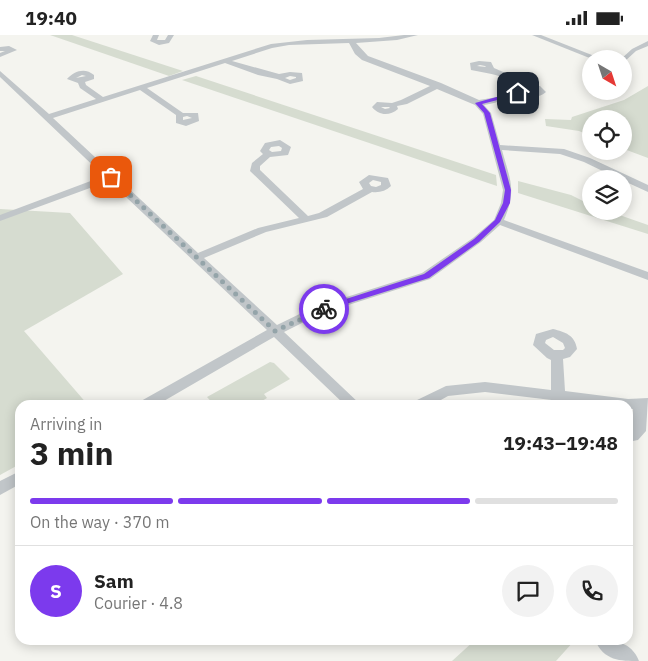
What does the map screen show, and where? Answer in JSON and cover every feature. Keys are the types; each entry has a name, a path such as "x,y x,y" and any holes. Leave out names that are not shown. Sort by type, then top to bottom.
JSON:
{"street":[{"path":"156,35 153,41 159,43 167,42 171,35"},
{"path":"49,117 298,38 351,41 415,35"},
{"path":"535,35 582,53"},
{"path":"155,400 275,331 329,307 403,285 426,276 476,240 498,221 506,203 508,190 487,113 478,103 438,85 365,58 358,52 351,41"},
{"path":"632,52 648,43"},
{"path":"0,49 9,48 13,50 0,55"},
{"path":"226,61 261,73 281,77"},
{"path":"478,103 495,101 519,89 489,69"},
{"path":"0,73 349,400"},
{"path":"81,81 83,86 102,101"},
{"path":"392,105 411,99 438,85"},
{"path":"142,89 181,115"},
{"path":"496,147 561,151 587,160 648,189"},
{"path":"268,154 255,165 255,171 300,211 305,219"},
{"path":"0,218 111,177"},
{"path":"197,257 262,230 334,210 370,189"},
{"path":"498,221 648,276"},
{"path":"557,356 558,395"},
{"path":"429,400 446,391 485,387 558,395 582,400"},
{"path":"633,435 639,431 644,404"},
{"path":"0,488 15,480"},
{"path":"610,645 630,661"}],"shaded area":[{"path":"50,35 72,35 183,71 169,76"},
{"path":"196,76 496,175 497,186 182,80"},
{"path":"648,86 648,158 632,152 632,110 593,110 624,100 632,100 632,95"},
{"path":"582,114 582,132 546,126 545,119 571,120 572,117"},
{"path":"518,181 571,195 582,200 582,213 518,193"},
{"path":"0,209 70,213 123,274 24,331 84,400 15,400 15,467 0,475"},
{"path":"632,219 648,225 648,234 604,220"},
{"path":"270,362 274,363 290,379 264,394 267,398 264,400 210,400 207,397"},
{"path":"470,645 570,645 556,661 452,661"}],"way so far":[{"path":"111,177 275,331 324,309"}],"route":[{"path":"324,309 426,276 476,240 498,221 506,203 508,190 487,113 478,103 495,101 518,93"}]}
